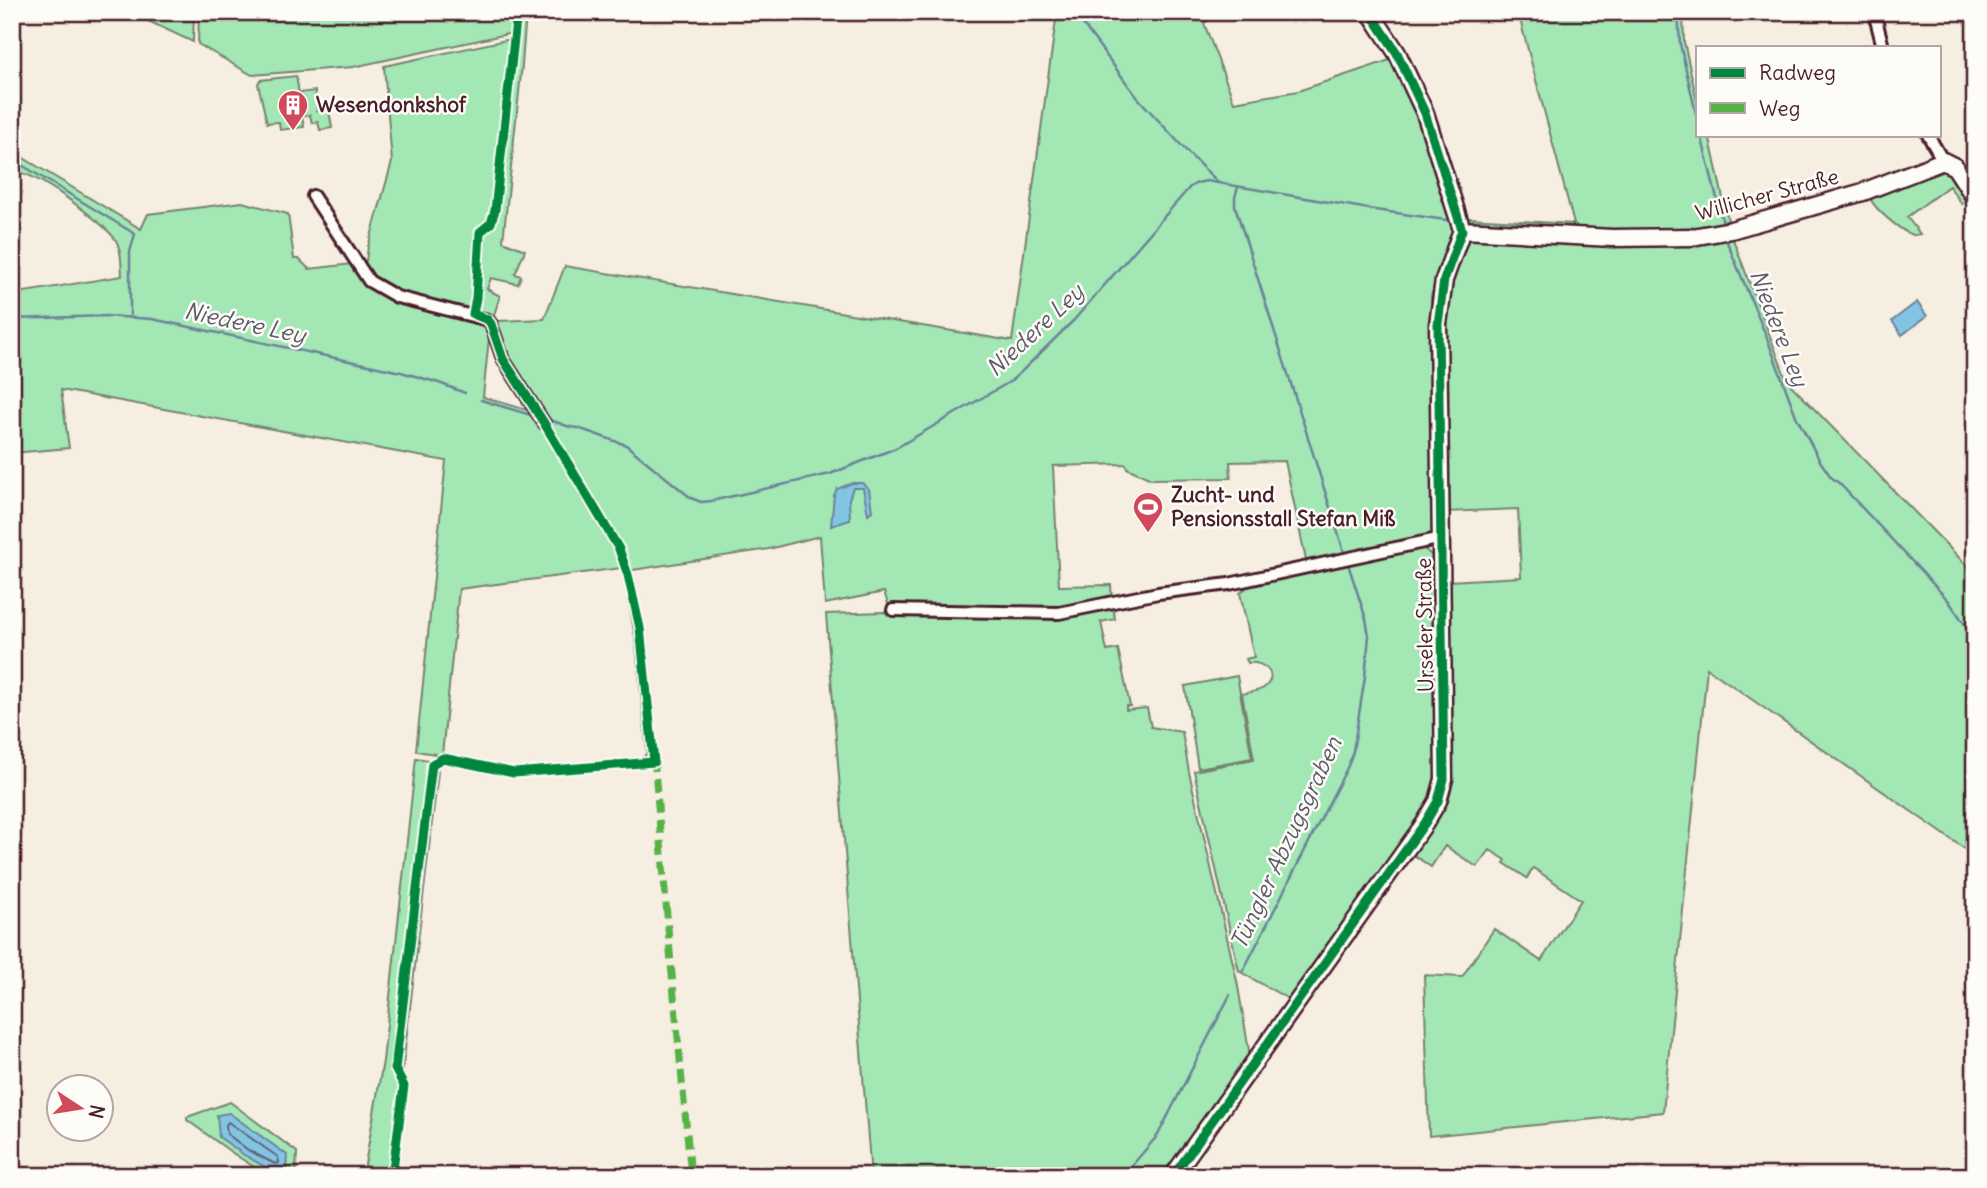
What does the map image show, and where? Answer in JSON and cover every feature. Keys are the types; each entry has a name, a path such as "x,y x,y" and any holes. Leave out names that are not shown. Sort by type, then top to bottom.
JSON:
{"street":[{"path":"1370,12 1397,53 1424,113 1462,230"},
{"path":"1874,12 1883,46"},
{"path":"1929,136 1944,161 1955,167 1975,198"},
{"name":"Willicher Straße","path":"1462,230 1612,238 1692,237 1724,232 1863,192 1944,161"},
{"path":"313,196 369,281 397,297 488,320 503,359 544,423"},
{"name":"Urseler Straße","path":"1173,1176 1438,801 1444,779 1444,754 1438,324 1444,280 1462,230"},
{"name":"Urseler Straße","path":"893,610 1059,613 1158,593 1229,584 1442,538"}],"green space":[{"path":"129,12 194,12 193,42"},
{"path":"199,12 526,12 503,241 525,250 515,274 521,276 518,284 491,278 487,289 500,296 491,318 477,312 483,234 476,232 470,311 398,293 369,276 359,263 366,261 392,162 384,66 511,39 512,33 353,67 252,75 198,44"},
{"path":"1057,12 1223,12 1204,23 1234,102 1298,91 1393,59 1421,115 1455,217 1454,230 1431,296 1438,531 1434,536 1307,565 1285,461 1230,462 1231,478 1151,479 1127,468 1126,464 1053,466 1059,586 1111,585 1112,600 1060,611 892,607 888,604 884,592 825,604 820,536 769,549 633,570 627,567 612,530 507,360 496,328 498,321 544,319 565,266 1012,341"},
{"path":"1518,12 1683,12 1684,42 1696,96 1696,136 1709,136 1731,234 1787,381 1975,574 1975,850 1969,852 1707,668 1663,1112 1429,1136 1424,975 1462,977 1494,929 1541,961 1581,900 1533,868 1527,878 1490,850 1477,867 1445,846 1431,867 1411,853 1446,803 1450,786 1448,581 1521,577 1518,509 1445,512 1443,299 1461,246 1472,236 1698,233 1467,227 1464,220 1468,218 1574,224"},
{"path":"296,76 299,93 315,91 317,111 329,110 332,128 320,130 318,122 312,123 310,115 302,116 304,127 280,130 279,122 267,123 258,84 260,80"},
{"path":"12,151 141,229 148,214 242,202 288,214 294,259 299,259 309,269 352,264 370,284 479,319 490,328 483,397 534,412 606,528 621,563 636,620 650,755 648,758 642,759 647,753 635,637 621,568 459,589 442,755 416,751 446,461 61,390 69,448 12,453 12,294 122,276 120,252 115,239 108,231 50,187 35,178 12,172"},
{"path":"1945,165 1970,198 1962,204 1949,186 1907,217 1920,234 1911,235 1899,227 1882,214 1871,200 1873,193"},
{"path":"1421,546 1439,562 1441,727 1436,800 1290,1000 1239,971 1194,771 1254,759 1242,694 1263,689 1269,682 1270,673 1264,666 1248,663 1246,659 1254,657 1240,593 1253,582"},
{"path":"1113,606 1115,619 1101,622 1107,651 1118,649 1130,706 1126,706 1126,710 1147,708 1151,727 1182,732 1237,981 1250,1056 1165,1176 871,1176 826,614 884,612 1056,618"},
{"path":"1237,676 1252,758 1198,768 1185,686"},
{"path":"416,758 428,760 437,767 438,772 390,1176 363,1176 383,1061"},
{"path":"230,1102 297,1152 296,1176 268,1176 187,1120 187,1117"}],"water":[{"path":"1917,302 1927,316 1902,335 1892,321"},
{"path":"852,483 862,483 869,489 872,511 868,514 863,488 853,488 849,499 850,520 831,526 834,495 837,489"},
{"path":"229,1113 287,1155 286,1171 278,1174 219,1137 217,1115"}],"waterway":[{"path":"1074,12 1137,97 1219,183"},
{"path":"1678,12 1680,44 1696,113"},
{"path":"1701,136 1724,227"},
{"path":"12,159 135,234 130,252 130,318"},
{"name":"Niedere Ley","path":"550,420 626,445 691,498 701,502 711,501 830,474 896,448 1011,381 1074,320 1190,187 1197,183 1207,181 1453,221"},
{"name":"Tüngler Abzugsgraben","path":"1238,187 1235,206 1345,555"},
{"name":"Niedere Ley","path":"1496,224 1524,225"},
{"name":"Niedere Ley","path":"1639,230 1702,227"},
{"name":"Niedere Ley","path":"1725,237 1796,416 1820,461 1831,477 1948,600 1975,639"},
{"name":"Niedere Ley","path":"12,319 107,316 152,319 401,372 465,393"},
{"name":"Niedere Ley","path":"481,400 531,415"},
{"name":"Tüngler Abzugsgraben","path":"1243,971 1348,766 1353,751 1369,636 1348,564"},
{"name":"Tüngler Abzugsgraben","path":"1123,1176 1158,1135 1230,995"}],"marked path":[{"path":"654,757 691,1176"}],"cycle path":[{"path":"392,1176 404,1086 395,1069 432,764 443,758 514,773 654,762 640,628 619,549 503,359 491,324 473,314 480,232 491,223 495,210 517,12"},
{"path":"1173,1176 1425,823 1438,801 1444,779 1438,324 1444,280 1462,230 1425,113 1397,53 1370,12"}],"place":[{"name":"Wesendonkshof","path":"293,132"},
{"name":"Zucht- und Pensionsstall Stefan Miß","path":"1148,534"}]}
